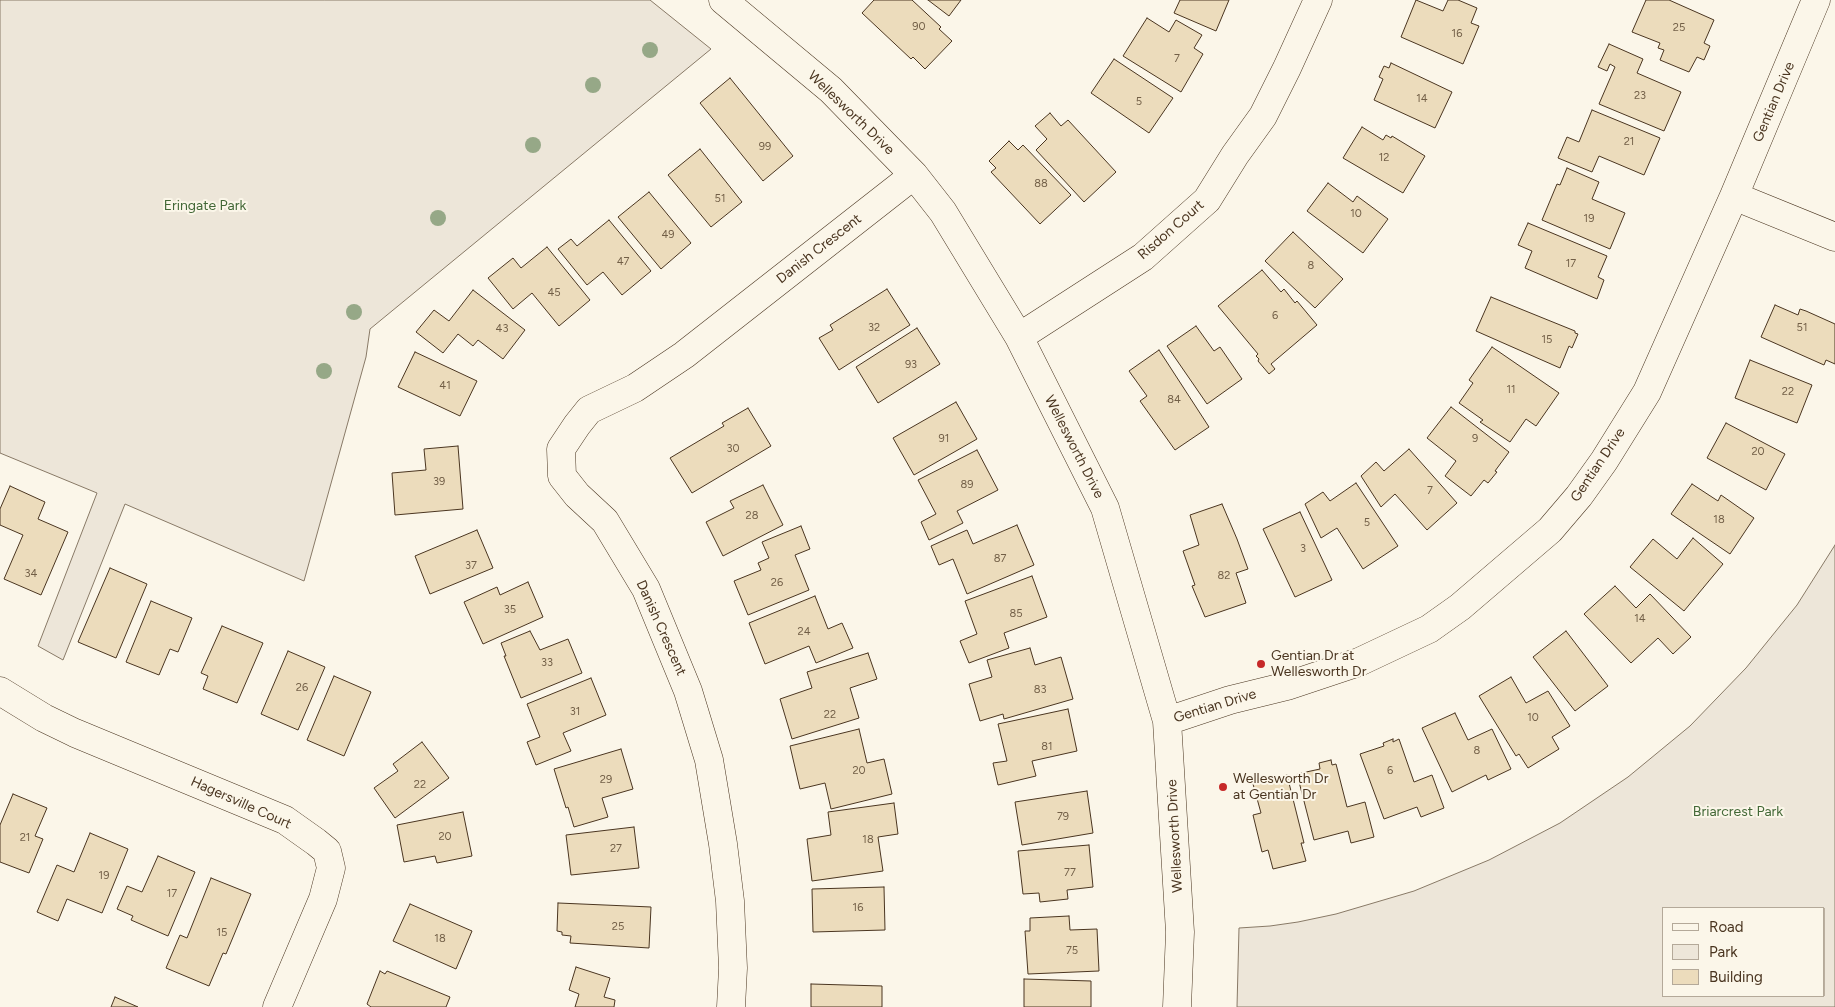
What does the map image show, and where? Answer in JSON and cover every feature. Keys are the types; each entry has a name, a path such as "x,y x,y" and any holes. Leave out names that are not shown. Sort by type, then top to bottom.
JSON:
{"street":[{"name":"Risdon Court","path":"1019,337 1142,257 1207,200 1235,155 1263,116 1318,0"},
{"name":"Gentian Drive","path":"1168,721 1230,700 1287,686 1359,662 1429,629 1460,607 1550,530 1579,496 1599,468 1647,392 1734,196 1816,0"},
{"name":"Wellesworth Drive","path":"736,4 831,90 914,175 943,212 1019,337 1105,508 1168,721 1180,932 1178,1007"},
{"name":"Danish Crescent","path":"731,1007 733,968 730,901 723,844 709,760 688,691 646,589 605,521 577,495 562,476 561,449 577,424 589,410 635,388 684,355 914,175"},
{"path":"1734,196 1835,236"},
{"name":"Hagersville Court","path":"0,691 44,718 75,733 285,820 327,851 331,868 323,898 277,1007"}],"green space":[{"name":"Eringate Park","path":"0,0 650,0 711,49 370,329 366,357 304,581 125,504 63,660 38,646 97,493 0,453"},
{"name":"Briarcrest Park","path":"1835,545 1835,1007 1237,1007 1239,928 1298,922 1336,914 1414,891 1489,860 1560,823 1628,777 1690,726 1746,668 1797,605"}],"building":[{"path":"874,0 912,0 941,27 939,29 952,41 925,69 913,57 911,59 862,13"},
{"path":"928,0 961,0 949,16"},
{"path":"1180,0 1229,0 1216,31 1174,13"},
{"path":"1416,0 1443,11 1448,0 1458,0 1477,8 1471,23 1479,26 1463,64 1401,37"},
{"path":"1646,0 1669,0 1714,20 1704,43 1710,46 1704,60 1697,57 1689,72 1660,60 1664,50 1658,48 1660,43 1632,32"},
{"path":"1147,18 1169,32 1176,20 1202,35 1194,48 1203,54 1181,92 1123,56"},
{"path":"1609,44 1643,59 1637,73 1681,92 1664,131 1599,104 1615,67 1610,64 1607,71 1598,67"},
{"path":"1114,59 1173,98 1149,133 1091,93"},
{"path":"1391,63 1452,92 1435,128 1374,100 1383,79 1379,77 1384,66 1389,68"},
{"path":"730,78 793,156 763,181 700,103"},
{"path":"1592,110 1660,138 1644,175 1599,156 1592,172 1558,158 1567,137 1579,142"},
{"path":"1050,113 1061,126 1068,120 1116,172 1084,202 1036,150 1047,139 1035,126"},
{"path":"1362,127 1383,140 1386,135 1391,138 1392,136 1425,156 1403,193 1343,158"},
{"path":"1009,141 1018,150 1023,145 1071,195 1040,224 991,172 996,168 989,161"},
{"path":"700,149 742,202 711,227 668,175"},
{"path":"1567,168 1599,182 1592,199 1625,213 1610,249 1542,220 1557,184 1560,185"},
{"path":"1328,183 1353,202 1357,196 1388,219 1363,253 1307,211"},
{"path":"649,192 691,243 661,269 618,217"},
{"path":"609,220 651,271 622,295 603,272 587,285 558,249 571,239 577,246"},
{"path":"1528,223 1607,256 1598,277 1604,280 1597,299 1525,268 1532,251 1518,245"},
{"path":"1293,232 1343,279 1315,308 1265,261"},
{"path":"547,247 590,300 559,326 532,293 513,309 488,278 513,258 521,268"},
{"path":"1262,270 1281,292 1284,289 1295,303 1297,301 1317,325 1271,364 1275,369 1269,374 1258,361 1259,359 1256,356 1258,354 1218,306"},
{"path":"887,289 910,325 839,370 819,338 833,330 830,325"},
{"path":"473,290 525,330 503,359 478,340 473,346 458,334 443,353 416,332 434,310 449,321"},
{"path":"1491,297 1575,331 1578,334 1572,348 1569,346 1560,368 1476,331"},
{"path":"1775,305 1798,315 1800,309 1835,324 1835,364 1826,360 1824,365 1761,337"},
{"path":"1196,326 1214,351 1220,347 1242,379 1207,404 1167,346"},
{"path":"917,328 940,364 878,403 856,367"},
{"path":"1492,347 1559,393 1536,426 1526,419 1510,442 1480,422 1483,420 1459,403 1473,383 1469,380"},
{"path":"1159,350 1209,427 1175,450 1140,401 1147,396 1129,371"},
{"path":"415,352 477,381 460,416 398,387"},
{"path":"1750,360 1812,385 1797,423 1735,398"},
{"path":"956,402 977,439 914,475 893,438"},
{"path":"1451,407 1509,452 1488,483 1484,480 1471,496 1445,476 1456,461 1427,438"},
{"path":"748,408 771,446 692,493 670,458 724,426 722,423"},
{"path":"1726,423 1785,454 1766,490 1707,458"},
{"path":"458,446 463,509 395,515 392,473 426,470 424,449"},
{"path":"1409,449 1457,503 1427,530 1395,494 1381,507 1361,476 1376,462 1384,471"},
{"path":"977,450 998,490 957,511 963,523 929,540 921,522 936,514 918,480"},
{"path":"1356,483 1398,546 1363,569 1337,528 1321,538 1305,504 1323,492 1330,501"},
{"path":"1692,484 1718,501 1721,495 1754,518 1730,554 1671,514"},
{"path":"763,485 783,525 723,556 706,522 734,508 730,501"},
{"path":"10,486 45,502 38,519 68,532 41,595 4,579 23,535 0,525 0,509"},
{"path":"1222,504 1248,569 1236,573 1246,603 1205,617 1192,586 1195,585 1183,551 1199,545 1190,515"},
{"path":"1300,512 1332,580 1295,597 1263,529"},
{"path":"1017,525 1034,565 967,594 953,559 939,565 931,546 967,530 973,544"},
{"path":"801,526 810,549 795,555 809,590 748,615 734,581 761,570 758,563 769,558 762,542"},
{"path":"477,530 493,568 430,594 415,556"},
{"path":"1693,538 1723,564 1684,611 1630,567 1653,539 1677,559"},
{"path":"110,568 147,584 116,658 78,642"},
{"path":"1032,576 1047,617 1004,633 1009,648 969,663 960,641 977,634 965,601"},
{"path":"528,582 543,617 483,644 464,602 497,587 500,595"},
{"path":"1615,586 1636,608 1650,594 1691,637 1673,654 1658,638 1631,663 1584,614"},
{"path":"815,596 828,629 842,623 853,648 816,663 809,646 765,664 749,623"},
{"path":"151,601 192,618 178,652 170,649 159,675 126,662"},
{"path":"222,626 263,643 237,703 203,689 208,676 201,673"},
{"path":"530,631 540,650 568,639 582,673 521,698 504,656 506,656 501,643"},
{"path":"1566,631 1608,686 1575,711 1533,657"},
{"path":"1030,648 1035,665 1061,657 1073,699 1004,719 1003,714 980,721 969,684 992,677 987,660"},
{"path":"288,651 325,667 298,730 261,714"},
{"path":"868,653 877,679 850,688 859,718 792,739 780,699 812,688 807,672"},
{"path":"334,676 371,692 344,756 307,740"},
{"path":"1511,677 1526,703 1548,691 1570,726 1552,737 1559,749 1528,768 1519,754 1516,756 1479,696"},
{"path":"591,678 606,715 563,733 571,751 536,765 527,742 540,737 527,704"},
{"path":"1068,709 1077,751 1032,761 1036,776 998,785 993,763 1007,761 998,724"},
{"path":"1455,713 1468,740 1492,729 1511,769 1488,780 1486,775 1452,792 1422,728"},
{"path":"859,729 867,763 884,759 892,794 831,809 825,783 800,789 790,746"},
{"path":"1393,739 1393,742 1399,739 1414,782 1432,775 1444,808 1421,817 1417,807 1384,819 1360,754 1384,746 1383,743"},
{"path":"422,742 449,778 395,818 374,788 398,771 393,764"},
{"path":"621,749 633,789 602,798 608,817 574,827 554,769"},
{"path":"1331,760 1332,765 1336,764 1347,807 1365,802 1374,837 1351,843 1348,831 1314,840 1297,774 1320,769 1319,763"},
{"path":"1287,775 1304,843 1301,843 1306,861 1273,869 1268,850 1262,852 1253,815 1261,813 1253,784"},
{"path":"1087,791 1093,833 1022,845 1015,802"},
{"path":"13,794 47,808 35,836 43,839 29,873 0,862 0,825"},
{"path":"894,803 898,834 878,837 883,871 812,881 807,839 831,835 828,812"},
{"path":"463,812 472,856 437,863 435,856 404,862 397,825"},
{"path":"634,827 639,868 571,875 566,835"},
{"path":"90,833 128,849 102,913 67,899 58,921 37,912 57,865 74,872"},
{"path":"1089,845 1093,887 1067,890 1068,899 1040,902 1039,893 1023,894 1018,851"},
{"path":"158,856 195,872 168,936 131,920 133,916 117,909 127,886 142,892"},
{"path":"211,878 251,894 226,954 223,953 209,986 166,968 180,935 187,938"},
{"path":"884,887 885,930 813,932 812,889"},
{"path":"558,903 651,907 649,948 570,943 571,936 562,935 562,932 557,931"},
{"path":"410,904 472,931 456,969 393,941"},
{"path":"1069,916 1070,930 1097,929 1099,971 1028,974 1025,931 1030,931 1030,918"},
{"path":"576,967 610,978 604,997 615,1000 614,1007 575,1007 579,994 569,990"},
{"path":"380,971 385,974 387,971 450,997 446,1007 371,1007 367,1004"},
{"path":"1024,979 1091,981 1091,1007 1024,1007"},
{"path":"811,984 882,986 882,1007 811,1007"},
{"path":"115,997 138,1007 111,1007"}],"place":[{"name":"Gentian Dr at Wellesworth Dr","path":"1261,664"},
{"name":"Wellesworth Dr at Gentian Dr","path":"1223,787"}]}
